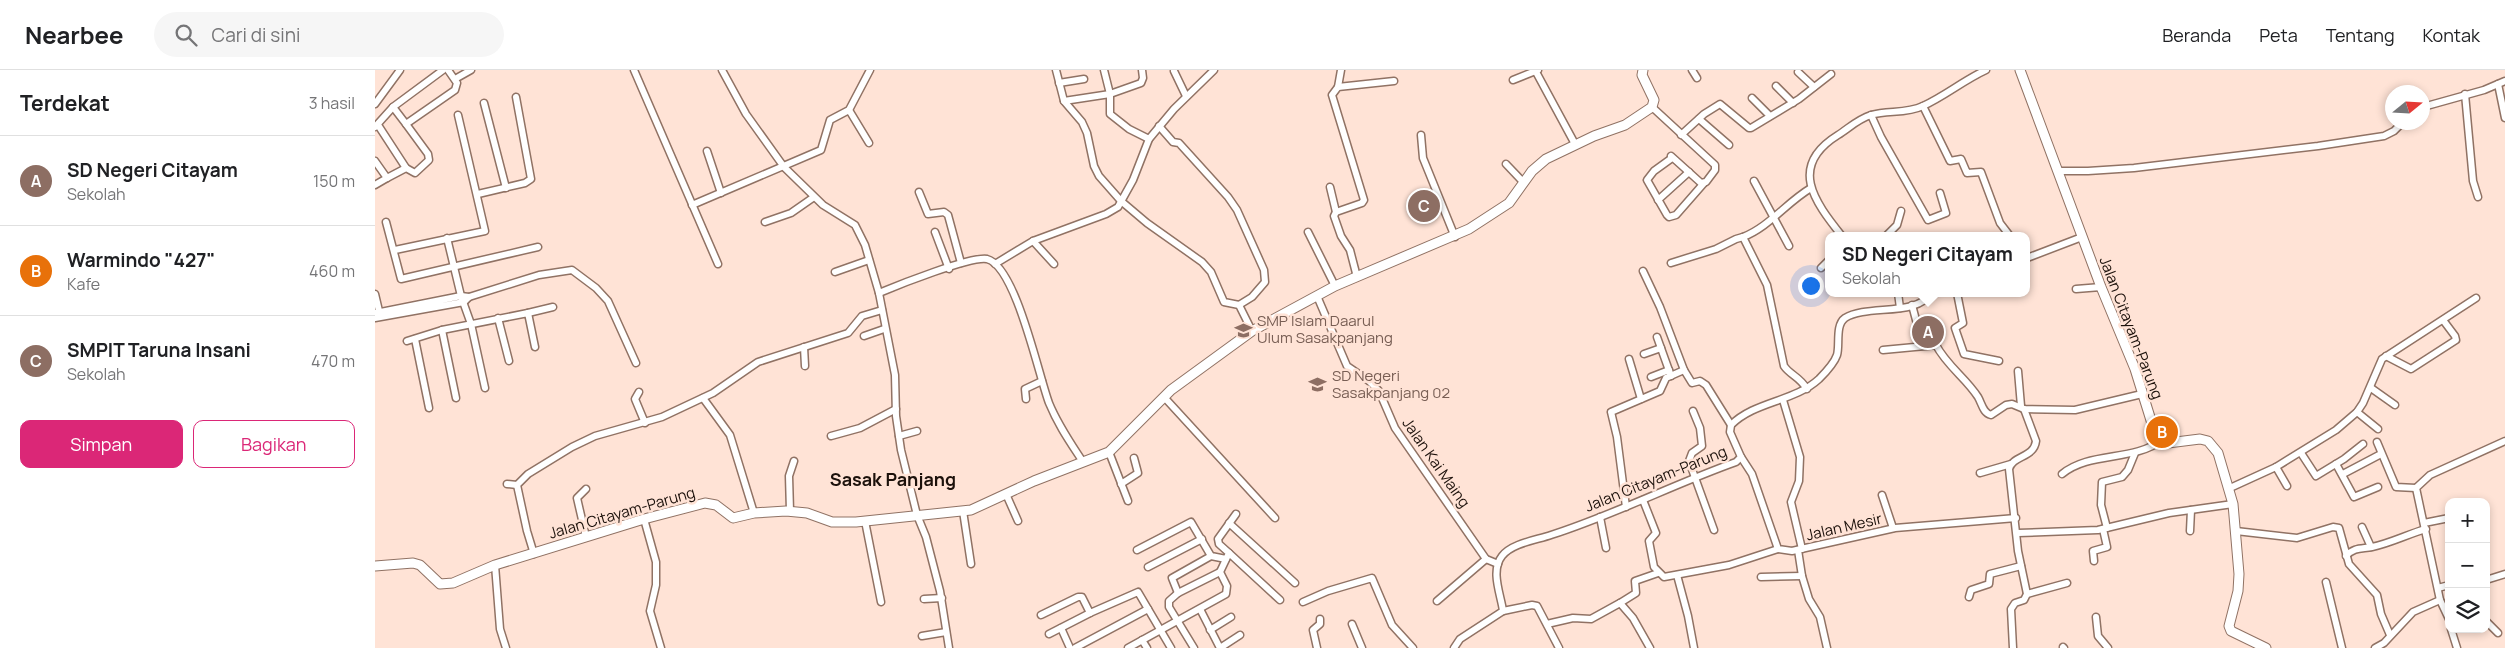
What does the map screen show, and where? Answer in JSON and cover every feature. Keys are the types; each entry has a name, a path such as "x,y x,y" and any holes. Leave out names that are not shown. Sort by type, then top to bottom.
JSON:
{"main road":[{"path":"1643,70 1642,75 1654,100 1652,107"},
{"name":"Jalan Citayam-Parung","path":"2021,70 2082,237 2135,370 2151,423 2162,440"},
{"name":"Jalan Citayam-Parung","path":"375,566 413,563 420,565 434,581 445,584 460,581 495,565 644,519 705,503 716,506 733,518 754,513 791,511 807,513 832,522 865,521 975,509 1005,494 1109,452 1182,381 1252,331 1335,286 1455,237 1503,208 1542,162 1575,144 1625,124 1652,107"},
{"path":"2162,440 2168,443 2200,439 2211,442 2218,453 2230,488 2236,531 2239,582 2229,626 2231,631 2266,648"}],"street":[{"path":"375,104 400,70"},
{"path":"393,106 430,158 415,173 405,168 376,126 393,106 443,70"},
{"path":"406,124 455,90 457,87 455,79 448,70"},
{"path":"455,79 471,70"},
{"path":"634,70 718,264"},
{"path":"722,70 746,114 783,167 814,197 855,225 862,236 879,293 884,329 895,375 899,436 917,515 929,546 942,598 949,648"},
{"path":"691,205 821,150 830,120 849,110 871,70"},
{"path":"1056,70 1064,101 1085,127 1094,166 1099,176 1121,201 1154,228 1202,262 1211,272 1224,302 1239,305 1258,292 1265,282 1264,270 1247,231 1228,197 1179,143 1173,142 1159,126"},
{"path":"1104,70 1110,94 1110,114 1129,129 1149,139"},
{"path":"1064,101 1110,94 1143,82 1142,70"},
{"path":"995,264 1033,240 1106,214 1118,207 1133,180 1149,139 1186,96 1214,70"},
{"path":"1337,212 1364,201 1333,101 1332,95 1337,87 1341,70"},
{"path":"1692,70 1697,78"},
{"path":"1839,232 1823,210 1811,188 1809,168 1818,151 1826,143 1855,123 1871,115 1907,111 1923,106 1986,70"},
{"path":"1174,71 1186,96"},
{"path":"1513,80 1536,71 1575,144"},
{"path":"1798,72 1814,86"},
{"path":"1681,135 1720,104 1749,128 1793,103 1831,74"},
{"path":"1059,83 1084,79"},
{"path":"1337,87 1394,81"},
{"path":"2430,105 2502,82 2505,118"},
{"path":"1776,86 1793,103"},
{"path":"2465,94 2473,181 2478,197"},
{"path":"478,194 525,183 531,176 516,97"},
{"path":"1752,98 1770,116"},
{"path":"484,103 506,188"},
{"path":"1923,106 1949,162 1961,159 1967,173 1981,172 1997,218 2006,232"},
{"path":"1652,107 1716,167 1704,184 1673,217 1667,216 1648,177 1671,157 1704,184"},
{"path":"849,110 869,143"},
{"path":"395,250 485,231 478,194 458,115"},
{"path":"1871,115 1881,137 1928,220 1946,213 1940,193"},
{"path":"1699,119 1729,145"},
{"path":"2058,171 2088,172 2142,167 2318,146 2384,136 2395,130"},
{"path":"1421,135 1423,158 1455,237"},
{"path":"707,151 721,193"},
{"path":"375,161 387,178"},
{"path":"1506,164 1524,183"},
{"path":"375,185 405,168"},
{"path":"1658,200 1689,172"},
{"path":"1754,181 1789,246"},
{"path":"1330,187 1337,212 1335,223 1341,236 1349,246 1357,277"},
{"path":"1671,263 1716,249 1739,237 1743,238 1759,229 1787,204 1811,188"},
{"path":"919,192 928,214 944,212 949,215 961,263"},
{"path":"765,222 791,213 814,197"},
{"path":"1890,232 1897,225 1901,211"},
{"path":"387,222 401,279 538,247"},
{"path":"935,232 949,269"},
{"path":"1308,232 1335,286"},
{"path":"2030,257 2082,237"},
{"path":"447,238 471,324 485,388"},
{"path":"1743,238 1767,285 1784,366 1787,371 1801,379 1807,390"},
{"path":"1033,240 1054,264"},
{"path":"879,293 949,269 961,263 986,259 995,264 1019,307 1027,326 1042,381 1060,429 1083,462"},
{"path":"835,272 869,260"},
{"path":"1821,268 1825,264"},
{"path":"375,294 377,316 464,298 539,275 572,270 596,288 608,301 635,364"},
{"path":"1643,271 1660,307 1684,370 1693,383 1701,381 1706,385 1731,425"},
{"path":"2076,289 2101,287"},
{"name":"Jalan Kai Maing","path":"1317,296 1347,366 1369,380 1379,391 1395,428 1486,559"},
{"path":"1898,297 1899,308"},
{"name":"Jalan Citayam-Parung","path":"1498,564 1503,555 1521,544 1600,517 1695,476 1736,462 1741,457 1730,432 1731,425 1749,413 1807,390 1826,371 1836,357 1840,327 1844,319 1866,312 1912,306 1928,297"},
{"path":"1958,297 1963,323 1955,328 1965,354 1999,361"},
{"path":"2230,488 2276,467 2336,430 2357,412 2371,388 2378,366 2386,356 2476,298"},
{"path":"1239,305 1252,331"},
{"path":"1912,306 1920,335"},
{"path":"407,341 442,330 553,307"},
{"path":"517,485 528,474 572,447 595,436 645,423 703,398 758,362 848,333 863,316 882,310"},
{"path":"528,313 535,347"},
{"path":"499,318 509,361"},
{"path":"2386,356 2406,368 2412,368 2456,340 2443,320"},
{"path":"864,336 884,329"},
{"path":"442,330 456,398"},
{"path":"1657,337 1670,373"},
{"path":"415,339 429,408"},
{"path":"1883,350 1936,345 1948,364 1973,391 1988,415 1994,414 2006,405 2023,408 2083,409 2143,394"},
{"path":"803,347 805,366"},
{"path":"1644,354 1661,348"},
{"path":"1629,358 1641,399"},
{"path":"1651,376 1684,370"},
{"path":"1980,473 2011,464 2031,451 2036,444 2023,408 2018,371"},
{"path":"1626,506 1617,437 1611,412 1663,388 1666,378 1670,373"},
{"path":"1026,399 1024,391 1026,387 1042,381"},
{"path":"2371,388 2395,405"},
{"path":"639,392 635,399 645,423"},
{"path":"1164,397 1275,518"},
{"path":"703,398 730,434 754,513"},
{"path":"1783,400 1800,457 1799,481 1791,502 1803,576 1809,599 1820,617 1827,648"},
{"path":"831,436 860,428 896,409"},
{"path":"1693,411 1703,441 1702,446 1691,453 1688,458 1714,530"},
{"path":"2357,412 2378,428"},
{"path":"899,436 917,431"},
{"path":"2062,474 2072,467 2106,457 2135,453 2154,446 2162,440"},
{"path":"2377,442 2397,487 2416,488 2430,475 2505,441"},
{"path":"2301,453 2315,476 2336,464 2363,444"},
{"path":"1109,452 1128,501"},
{"path":"2093,561 2093,551 2107,547 2101,505 2102,482 2122,477 2128,470 2135,453"},
{"path":"2343,474 2381,454"},
{"path":"1643,500 1656,533 1649,541 1654,566 1658,573 1667,578 1737,563 1778,549 1752,474 1741,457"},
{"path":"1121,484 1138,473 1134,458"},
{"path":"791,511 789,476 794,461"},
{"path":"2011,464 2009,473 2021,566 2027,594 2024,600 2013,604 2011,609 2013,648"},
{"path":"2336,464 2355,497 2378,487"},
{"path":"2276,467 2287,486"},
{"path":"507,484 517,485"},
{"path":"517,485 534,554"},
{"path":"2416,488 2440,600 2445,611"},
{"path":"586,489 577,498 586,537"},
{"path":"1005,494 1019,521"},
{"path":"1882,495 1893,528"},
{"path":"2018,533 2105,529 2191,510 2233,504"},
{"path":"2190,531 2191,510"},
{"path":"963,511 971,564"},
{"path":"1128,648 1226,594 1227,586 1224,563 1217,541 1236,514"},
{"path":"1600,517 1606,548"},
{"name":"Jalan Mesir","path":"1778,549 1792,552 1893,528 2016,518"},
{"path":"644,519 655,562 656,585 650,611 661,648"},
{"path":"2346,556 2357,548 2371,547 2445,519"},
{"path":"865,521 881,602"},
{"path":"1137,550 1191,522 1211,556 1224,563 1248,570 1280,600"},
{"path":"1229,523 1295,583"},
{"path":"2236,531 2297,538 2335,527 2340,530 2349,564 2377,595 2381,614 2390,634"},
{"path":"2362,527 2371,547"},
{"path":"1148,567 1202,539"},
{"path":"1179,593 1172,578 1211,556"},
{"path":"1437,601 1486,559 1498,564 1498,584 1503,611"},
{"path":"1193,648 1169,603 1179,593 1224,563"},
{"path":"495,565 500,628 506,648"},
{"path":"1969,597 1970,591 1989,584 1990,574 2021,566"},
{"path":"1547,624 1573,618 1591,619 1637,593 1635,581 1658,573"},
{"path":"2490,579 2505,574"},
{"path":"1677,575 1694,648"},
{"path":"1761,577 1803,576"},
{"path":"1303,602 1327,591 1372,578 1392,625 1413,648"},
{"path":"2326,582 2341,648"},
{"path":"2027,594 2067,583"},
{"path":"2438,588 2445,586"},
{"path":"1049,634 1138,592 1171,648"},
{"path":"1041,614 1078,597 1082,597 1090,613"},
{"path":"924,599 942,598"},
{"path":"2375,648 2386,645 2390,634 2413,612 2440,600"},
{"path":"1620,603 1633,618 1650,648"},
{"path":"1454,648 1460,639 1503,611 1535,605 1559,648"},
{"path":"1075,648 1148,608"},
{"path":"1200,609 1220,648 1240,635"},
{"path":"1210,630 1231,617"},
{"path":"2096,617 2098,636 2108,648"},
{"path":"1317,648 1313,630 1319,624 1320,619"},
{"path":"1353,624 1362,648"},
{"path":"2490,625 2498,633"},
{"path":"1061,628 1070,648"},
{"path":"922,636 946,632"},
{"path":"2452,633 2457,648"},
{"path":"1142,640 1147,648"}],"place":[{"name":"SMPIT Taruna Insani","path":"1424,206"},
{"name":"SMP Islam Daarul Ulum Sasakpanjang","path":"1243,330"},
{"name":"SD Negeri Citayam","path":"1928,332"},
{"name":"SD Negeri Sasakpanjang 02","path":"1318,385"},
{"name":"Warmindo \"427\"","path":"2162,432"}],"district":[{"name":"Sasak Panjang","path":"893,480"}]}
